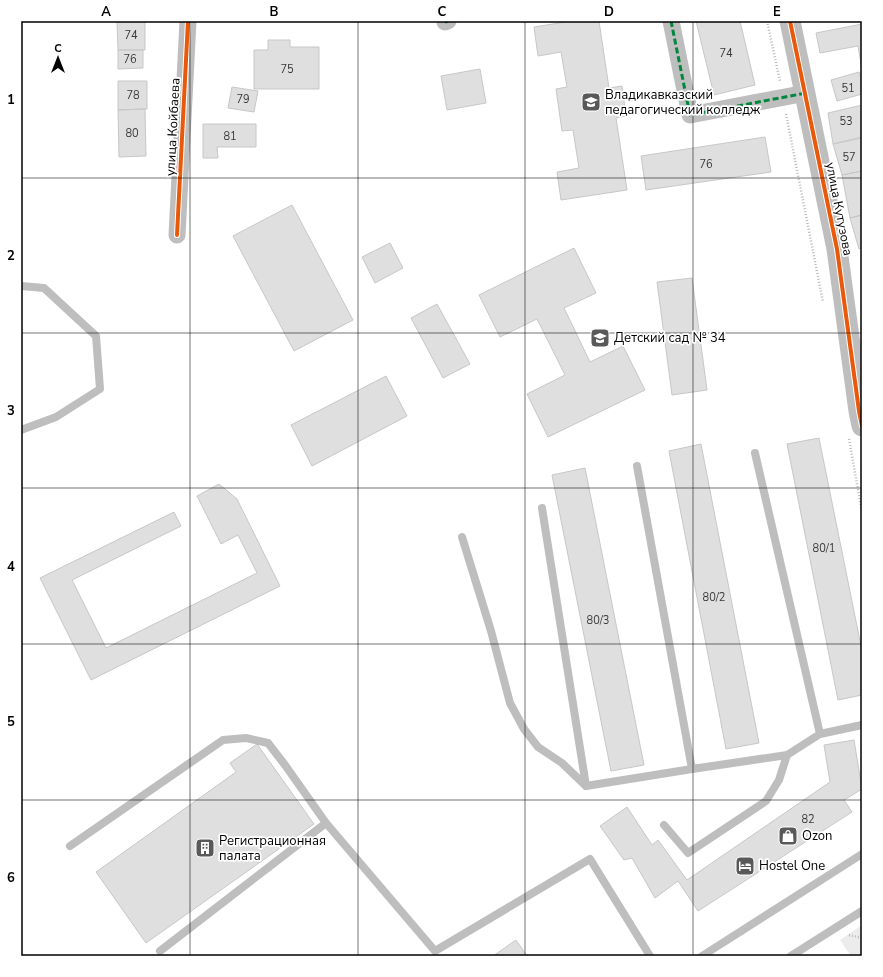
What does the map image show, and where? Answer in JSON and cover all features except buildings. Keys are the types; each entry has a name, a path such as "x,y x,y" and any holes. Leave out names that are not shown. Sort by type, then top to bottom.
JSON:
{"street":[{"name":"улица Койбаева","path":"177,235 188,21"},
{"path":"672,21 690,115 806,93"},
{"name":"улица Кутузова","path":"790,21 837,249 858,420"}],"lane":[{"path":"21,286 44,288 96,336 100,389 56,417 21,430"},
{"path":"756,453 820,734"},
{"path":"637,466 692,769"},
{"path":"542,508 586,786"},
{"path":"462,537 491,631 510,703 524,729 538,747 562,763 586,786"},
{"path":"586,786 788,755 820,734 862,724"},
{"path":"70,846 223,740 246,738 268,743 286,765 326,823 437,954 590,859 650,956"},
{"path":"664,825 688,853 766,801 779,780 788,755"},
{"path":"160,951 326,823"},
{"path":"702,956 862,854"},
{"path":"791,956 862,911"}],"path":[{"path":"767,21 781,86"},
{"path":"785,108 824,306"},
{"path":"858,420 862,512"},
{"path":"844,934 862,938"},
{"path":"862,946 862,950"}],"shaded area":[{"path":"862,925 862,956 851,956 840,940"}],"marked path":[{"path":"671,21 690,115 806,93"}],"cycle path":[{"path":"177,235 188,21"},
{"path":"790,21 837,249 862,426"}],"place":[{"name":"Владикавказский педагогический колледж","path":"591,102"},
{"name":"Детский сад № 34","path":"600,338"},
{"name":"Ozon","path":"788,836"},
{"name":"Регистрационная палата","path":"205,848"},
{"name":"Hostel One","path":"745,866"}]}
